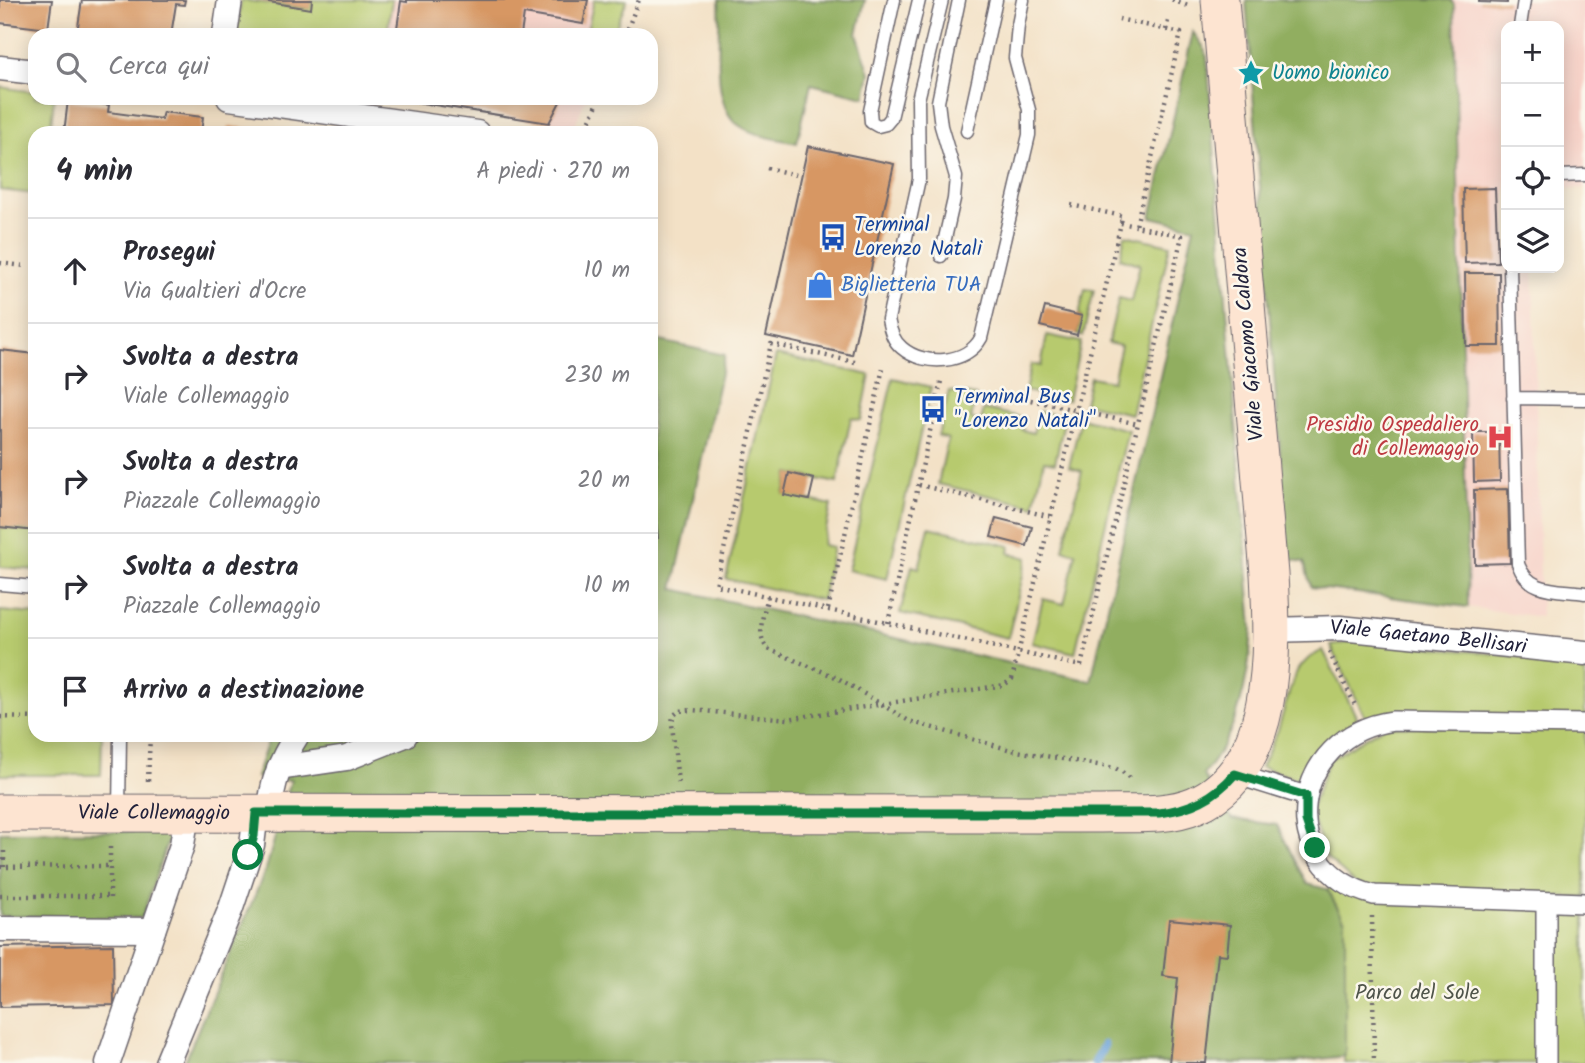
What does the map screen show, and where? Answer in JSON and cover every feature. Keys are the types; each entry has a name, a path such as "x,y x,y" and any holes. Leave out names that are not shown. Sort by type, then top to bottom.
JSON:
{"main road":[{"name":"Viale Giacomo Caldora","path":"1220,0 1268,561 1271,630"},
{"name":"Viale Giacomo Caldora","path":"1182,10 1212,24 1225,59"},
{"name":"Viale Collemaggio","path":"2,830 115,830 187,813 1159,813 1184,809 1203,801 1235,774 1252,745 1262,716 1269,670 1271,630"}],"street":[{"path":"226,28 230,0"},
{"path":"0,68 28,71"},
{"path":"279,105 427,126"},
{"name":"Viale Gaetano Bellisari","path":"1271,630 1340,628 1585,653"},
{"path":"1585,724 1393,721 1366,727 1343,738 1322,760 1306,796 1306,821 1315,848 1331,871 1352,887 1374,895 1585,903"},
{"path":"167,1063 231,908 279,768 293,742"},
{"path":"279,768 347,758 387,742"},
{"path":"1235,774 1306,796"},
{"path":"108,1063 182,845 187,813"},
{"path":"1546,902 1546,1063"},
{"path":"0,929 153,930"}],"lane":[{"path":"894,0 870,111 872,122 878,126 888,123 892,115 919,0"},
{"path":"942,0 918,100 919,179 888,319 893,338 902,348 926,358 940,360 966,354 981,338 1029,135 1029,110 1015,58 1023,0"},
{"path":"941,256 954,199 956,177 941,126 938,102 959,0"},
{"path":"967,131 996,0"},
{"path":"1521,21 1524,0"},
{"path":"1564,176 1585,175"},
{"path":"1510,273 1518,564 1523,577 1537,587 1585,593"},
{"path":"1513,398 1585,399"},
{"path":"0,584 28,586"},
{"path":"115,830 120,742"}],"path":[{"path":"628,28 639,0"},
{"path":"1166,30 1182,10"},
{"path":"1119,19 1181,33 1136,226"},
{"path":"587,126 597,105"},
{"path":"767,169 801,176"},
{"path":"678,786 672,724 673,716 679,711 788,719 1004,685 1014,676 1122,216 1071,205"},
{"path":"855,362 771,344 716,585 1081,666 1182,236 1121,223"},
{"path":"0,263 24,265"},
{"path":"828,610 883,368"},
{"path":"888,623 942,381"},
{"path":"1017,397 1138,424"},
{"path":"919,485 1052,517"},
{"path":"768,596 761,632 766,647 838,678 909,721 1011,750 1115,768 1127,775 1132,782"},
{"path":"1326,644 1366,727"},
{"path":"0,717 28,718"},
{"path":"149,775 150,742"},
{"path":"2,830 2,867 110,866"},
{"path":"110,930 110,866 115,830"},
{"path":"1352,887 1373,919 1374,1063"},
{"path":"0,896 110,896"}],"shaded area":[{"path":"392,0 627,0 616,28 388,28"},
{"name":"Presidio Ospedaliero di Collemaggio","path":"1451,0 1585,0 1585,188 1564,189 1564,21 1501,21 1501,273 1533,273 1541,617 1468,607 1454,5"},
{"path":"425,105 583,105 574,126"}],"green space":[{"path":"241,0 310,9 312,0 392,0 388,28 237,28"},
{"path":"594,0 627,0 616,28 588,28"},
{"path":"719,0 865,0 857,34 870,73 865,97 811,84 797,143 760,135 740,126 730,116 720,86"},
{"path":"1246,0 1451,0 1454,5 1468,607 1311,587 1304,562 1288,559"},
{"path":"1193,32 1207,57 1252,628 1240,706 1225,742 1203,775 1232,819 1277,825 1307,884 1327,889 1345,921 1345,1056 1288,1063 184,1063 266,869 291,780 256,777 268,742 658,742 658,341 725,355 673,589 1091,681 1194,227 1151,217"},
{"path":"0,87 28,91 28,105 53,105 51,126 28,126 28,193 0,190"},
{"path":"1125,235 1170,245 1131,414 1084,403 1090,377 1113,381 1121,346 1108,343 1119,298 1131,301 1140,264 1120,258"},
{"path":"1085,289 1094,290 1083,336 1077,335"},
{"path":"1047,335 1081,342 1068,400 1025,391 1031,364 1041,366"},
{"path":"776,355 870,375 861,420 851,418 837,483 789,473 784,494 831,505 823,545 833,547 822,600 726,579"},
{"path":"893,378 931,387 887,579 848,570"},
{"path":"949,391 976,396 971,419 981,421 984,409 1025,418 1022,430 1033,433 1039,411 1065,417 1055,463 1044,461 1034,506 938,484 948,439 938,436"},
{"path":"1081,418 1128,430 1075,653 1032,643 1043,599 1064,604 1076,553 1063,549 1082,471 1069,467"},
{"path":"0,527 28,530 28,569 0,567"},
{"path":"929,527 1010,546 1009,553 1027,558 1008,638 900,613 912,566 919,568"},
{"path":"0,611 28,613 28,742 102,742 101,775 0,775"},
{"path":"1357,640 1585,663 1585,719 1367,721 1331,646"},
{"path":"1323,650 1360,724 1304,781 1261,767 1278,730 1298,669 1309,658"},
{"path":"1385,726 1585,728 1585,898 1381,891 1356,884 1326,857 1310,811 1329,760"},
{"path":"171,831 142,918 0,916 0,832"},
{"name":"Parco del Sole","path":"1334,885 1585,908 1585,1063 1344,1063 1345,921 1327,889"}],"building":[{"path":"0,0 52,0 48,28 0,23"},
{"path":"82,0 185,0 184,5 176,4 172,28 78,28"},
{"path":"257,0 312,0 311,9"},
{"path":"588,0 583,24 524,14 522,28 397,28 401,1"},
{"path":"1507,0 1507,3 1479,2"},
{"path":"67,105 109,105 108,112 161,119 163,112 203,117 202,126 65,126"},
{"path":"435,105 558,105 549,123"},
{"name":"Terminal Lorenzo Natali","path":"808,146 894,164 852,355 766,336"},
{"path":"1495,188 1498,262 1465,263 1463,189"},
{"path":"1465,273 1499,273 1500,346 1466,346"},
{"path":"1045,307 1082,316 1077,335 1040,326"},
{"path":"0,350 28,353 28,530 0,527"},
{"path":"1473,432 1499,432 1500,481 1474,482"},
{"path":"789,473 814,479 809,500 784,495"},
{"path":"1508,489 1510,563 1475,564 1474,490"},
{"path":"996,518 1032,527 1027,546 991,537"},
{"path":"1169,919 1230,925 1227,955 1218,954 1206,1063 1169,1063 1178,978 1163,976"},
{"path":"113,945 114,1005 0,1007 0,947"}],"waterway":[{"path":"1095,1063 1104,1045"}],"place":[{"name":"Uomo bionico","path":"1251,73"},
{"name":"Terminal Lorenzo Natali","path":"833,237"},
{"name":"Biglietteria TUA","path":"820,285"},
{"name":"Terminal Bus \"Lorenzo Natali\"","path":"933,409"},
{"name":"Presidio Ospedaliero di Collemaggio","path":"1500,437"}],"route":[{"path":"248,855 254,836 256,813 1159,813 1194,806 1220,789 1235,774 1306,796 1306,821 1315,848"}]}
